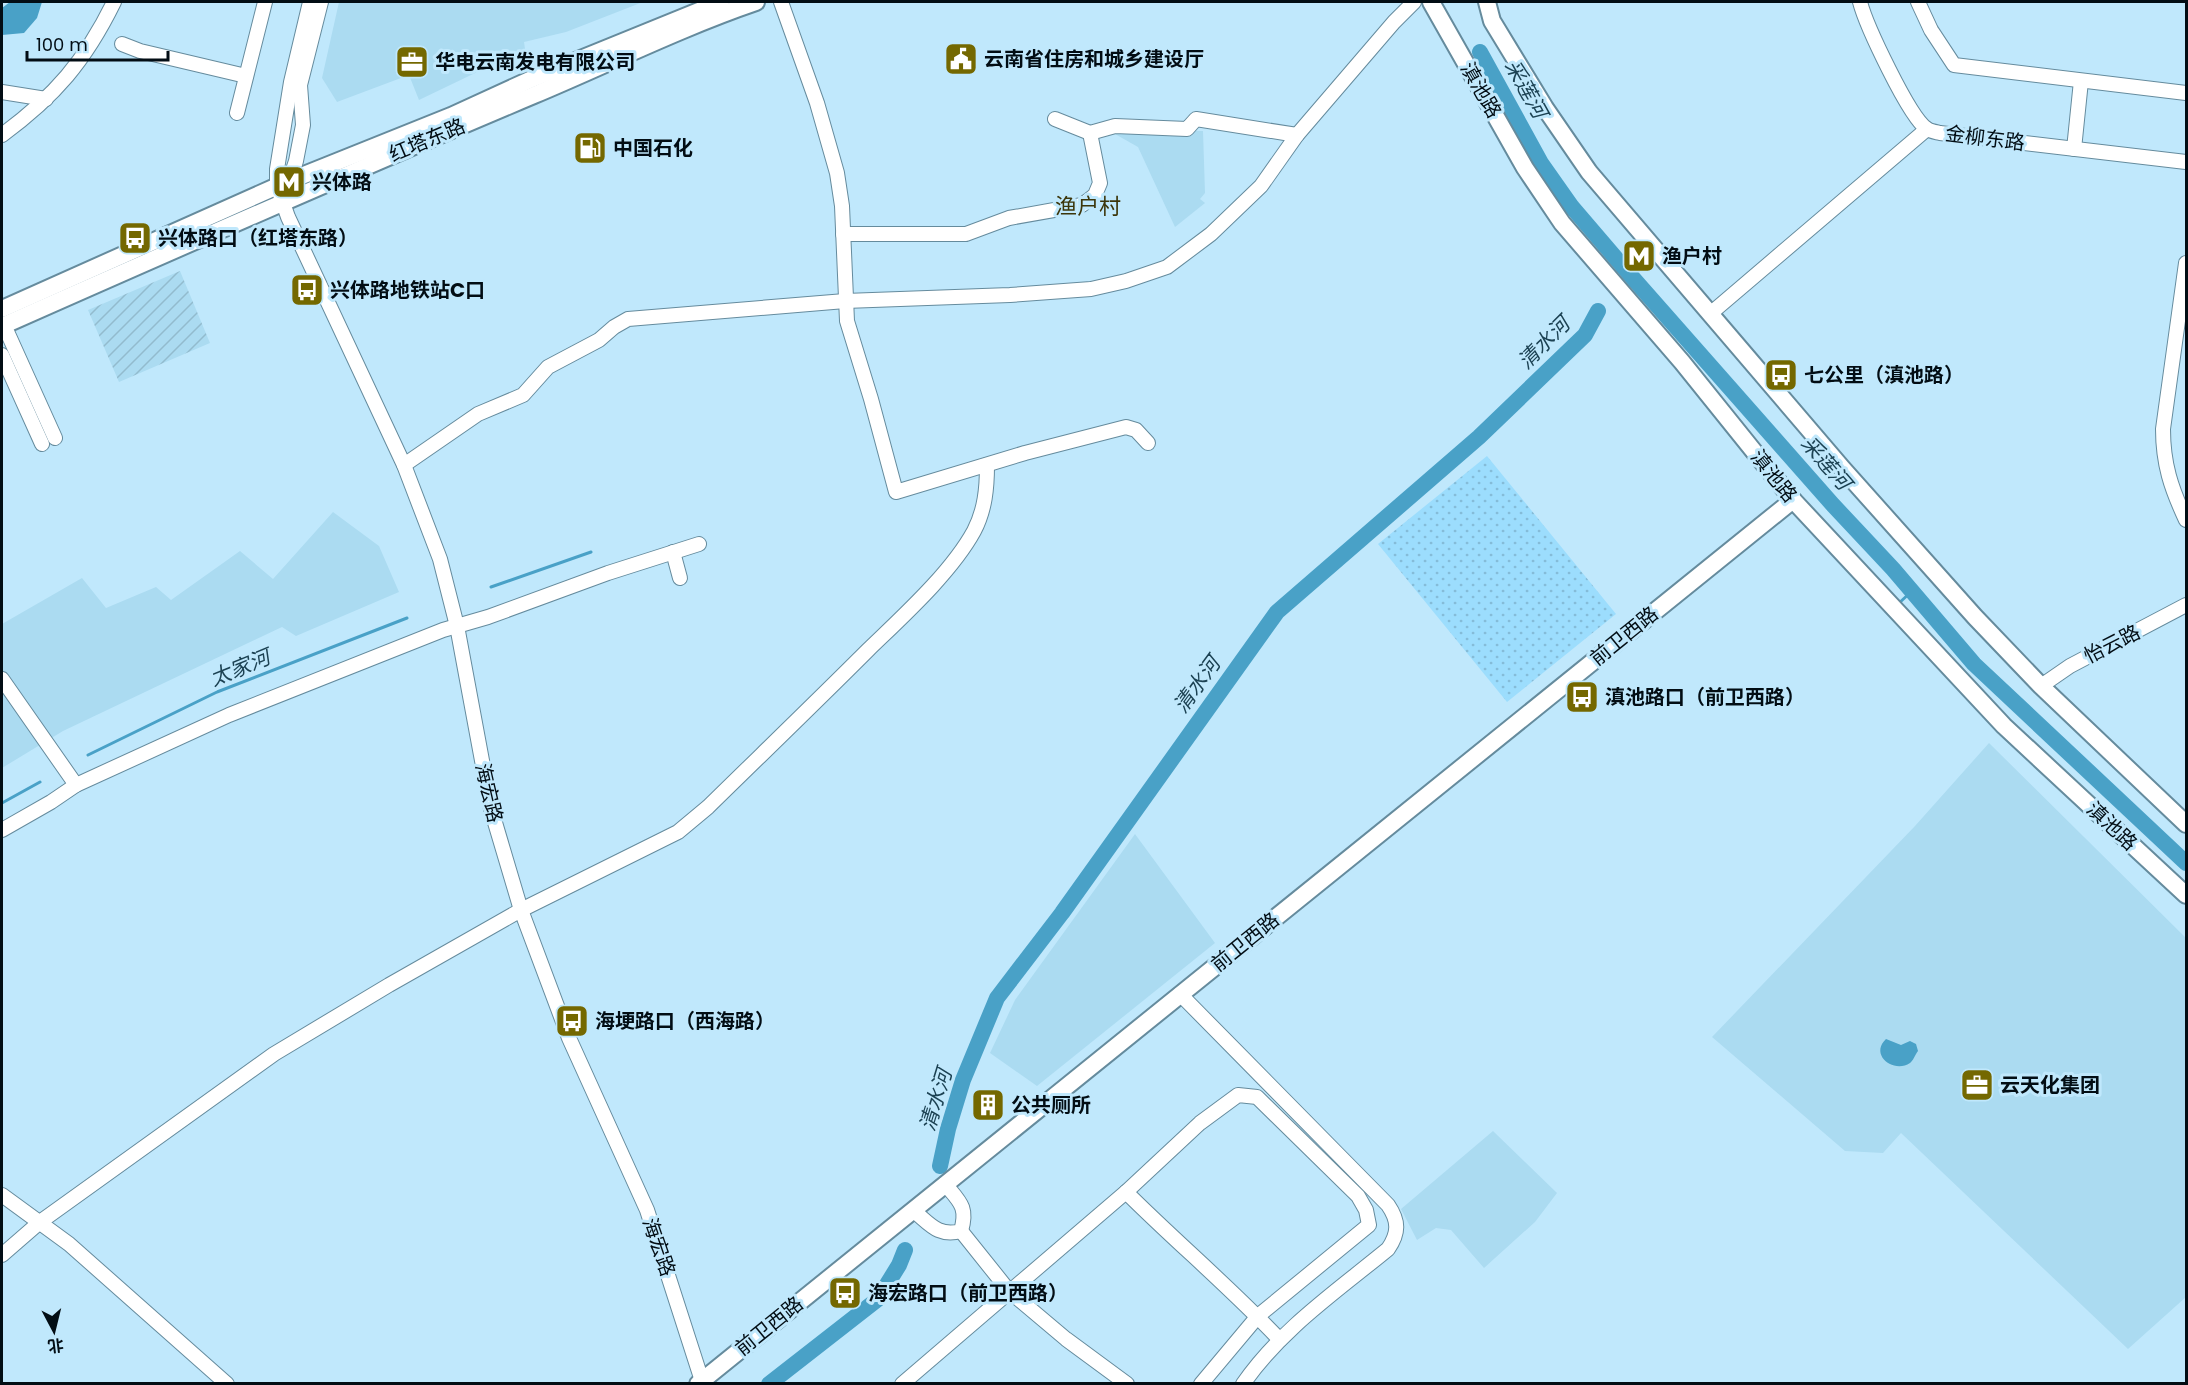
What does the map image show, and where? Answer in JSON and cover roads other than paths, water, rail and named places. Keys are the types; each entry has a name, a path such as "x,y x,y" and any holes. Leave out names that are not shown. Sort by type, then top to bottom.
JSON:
{"main road":[{"name":"红塔东路","path":"2,320 283,190 542,75 721,2"},
{"name":"红塔东路","path":"283,190 718,15 756,2"},
{"name":"滇池路","path":"1431,2 1525,168 1562,223 1682,362 1796,503 2004,726 2187,895"},
{"path":"1487,2 1492,21 1545,108 1589,172 1858,486 1975,617 2041,686 2187,824"},
{"name":"前卫西路","path":"704,1383 918,1214 1796,503"}],"street":[{"path":"2,135 46,99 76,67 114,2"},
{"path":"237,113 265,2"},
{"path":"283,190 277,169 291,82 310,2"},
{"path":"283,190 296,161 303,125 300,85 321,2"},
{"path":"781,2 817,103 837,173 842,206 847,321 896,492 1126,427 1136,430 1148,443"},
{"path":"404,465 478,414 523,394 548,367 599,340 628,319 845,301 1010,295 1091,288 1126,281 1167,267 1211,234 1261,186 1297,135 1394,22 1414,2"},
{"name":"金柳东路","path":"1860,2 1877,46 1914,114 1927,129 1940,133 2187,162"},
{"path":"1918,2 1931,30 1954,65 2187,93"},
{"path":"122,44 140,51 246,76"},
{"path":"2074,149 2081,81"},
{"path":"2,92 46,99"},
{"path":"1055,120 1090,133 1115,126 1186,129 1196,119 1297,135"},
{"path":"1710,314 1927,129"},
{"path":"843,234 966,234 1010,218 1082,205 1095,195 1100,183 1090,133"},
{"name":"海宏路","path":"283,190 288,217 404,465 440,559 458,626 491,809 521,910 569,1038 647,1210 704,1383"},
{"path":"2187,263 2163,429 2163,448 2169,482 2187,520"},
{"path":"2,320 55,438"},
{"path":"2,355 42,444"},
{"path":"2,1255 40,1222 274,1054 521,910 678,832 708,807 896,623 943,573 966,544 980,518 987,486 987,465"},
{"path":"2,830 76,785 230,715 443,630 488,617 608,573 699,544"},
{"path":"673,552 680,578"},
{"name":"怡云路","path":"2041,686 2070,666 2187,605"},
{"path":"2,679 76,785"},
{"path":"1183,998 1388,1205 1395,1216 1397,1229 1395,1240 1388,1249 1280,1340 1255,1366 1243,1383"},
{"path":"902,1383 1126,1192 1200,1123 1238,1095 1257,1097 1358,1196 1366,1210 1369,1225 1258,1316 1201,1383"},
{"path":"948,1188 962,1204 965,1218 961,1231"},
{"path":"1126,1192 1258,1316 1280,1340"},
{"path":"2,1195 69,1244 227,1383"},
{"path":"918,1214 939,1232 949,1234 961,1231"},
{"path":"961,1231 1009,1292 1066,1339 1127,1383"}],"waterway":[{"name":"采莲河","path":"1480,52 1541,163 1572,207 1632,277 1833,505 1893,569 1974,664 2186,863"},
{"name":"清水河","path":"940,1166 948,1129 963,1080 997,998 1062,913 1277,612 1479,437 1585,335 1598,311"},
{"name":"太家河","path":"491,587 591,552"},
{"path":"1898,604 1912,591"},
{"name":"太家河","path":"88,755 217,692 407,618"},
{"name":"太家河","path":"2,803 40,782"},
{"name":"清水河","path":"769,1384 878,1299 899,1265 905,1250"}],"place":[{"name":"云南省住房和城乡建设厅","path":"961,59"},
{"name":"华电云南发电有限公司","path":"412,62"},
{"name":"中国石化","path":"590,148"},
{"name":"兴体路","path":"289,182"},
{"name":"兴体路口（红塔东路）","path":"135,238"},
{"name":"渔户村","path":"1639,256"},
{"name":"兴体路地铁站C口","path":"307,290"},
{"name":"七公里（滇池路）","path":"1781,375"},
{"name":"滇池路口（前卫西路）","path":"1582,697"},
{"name":"海埂路口（西海路）","path":"572,1021"},
{"name":"云天化集团","path":"1977,1085"},
{"name":"公共厕所","path":"988,1105"},
{"name":"海宏路口（前卫西路）","path":"845,1293"}],"district":[{"name":"渔户村","path":"1088,206"}]}
